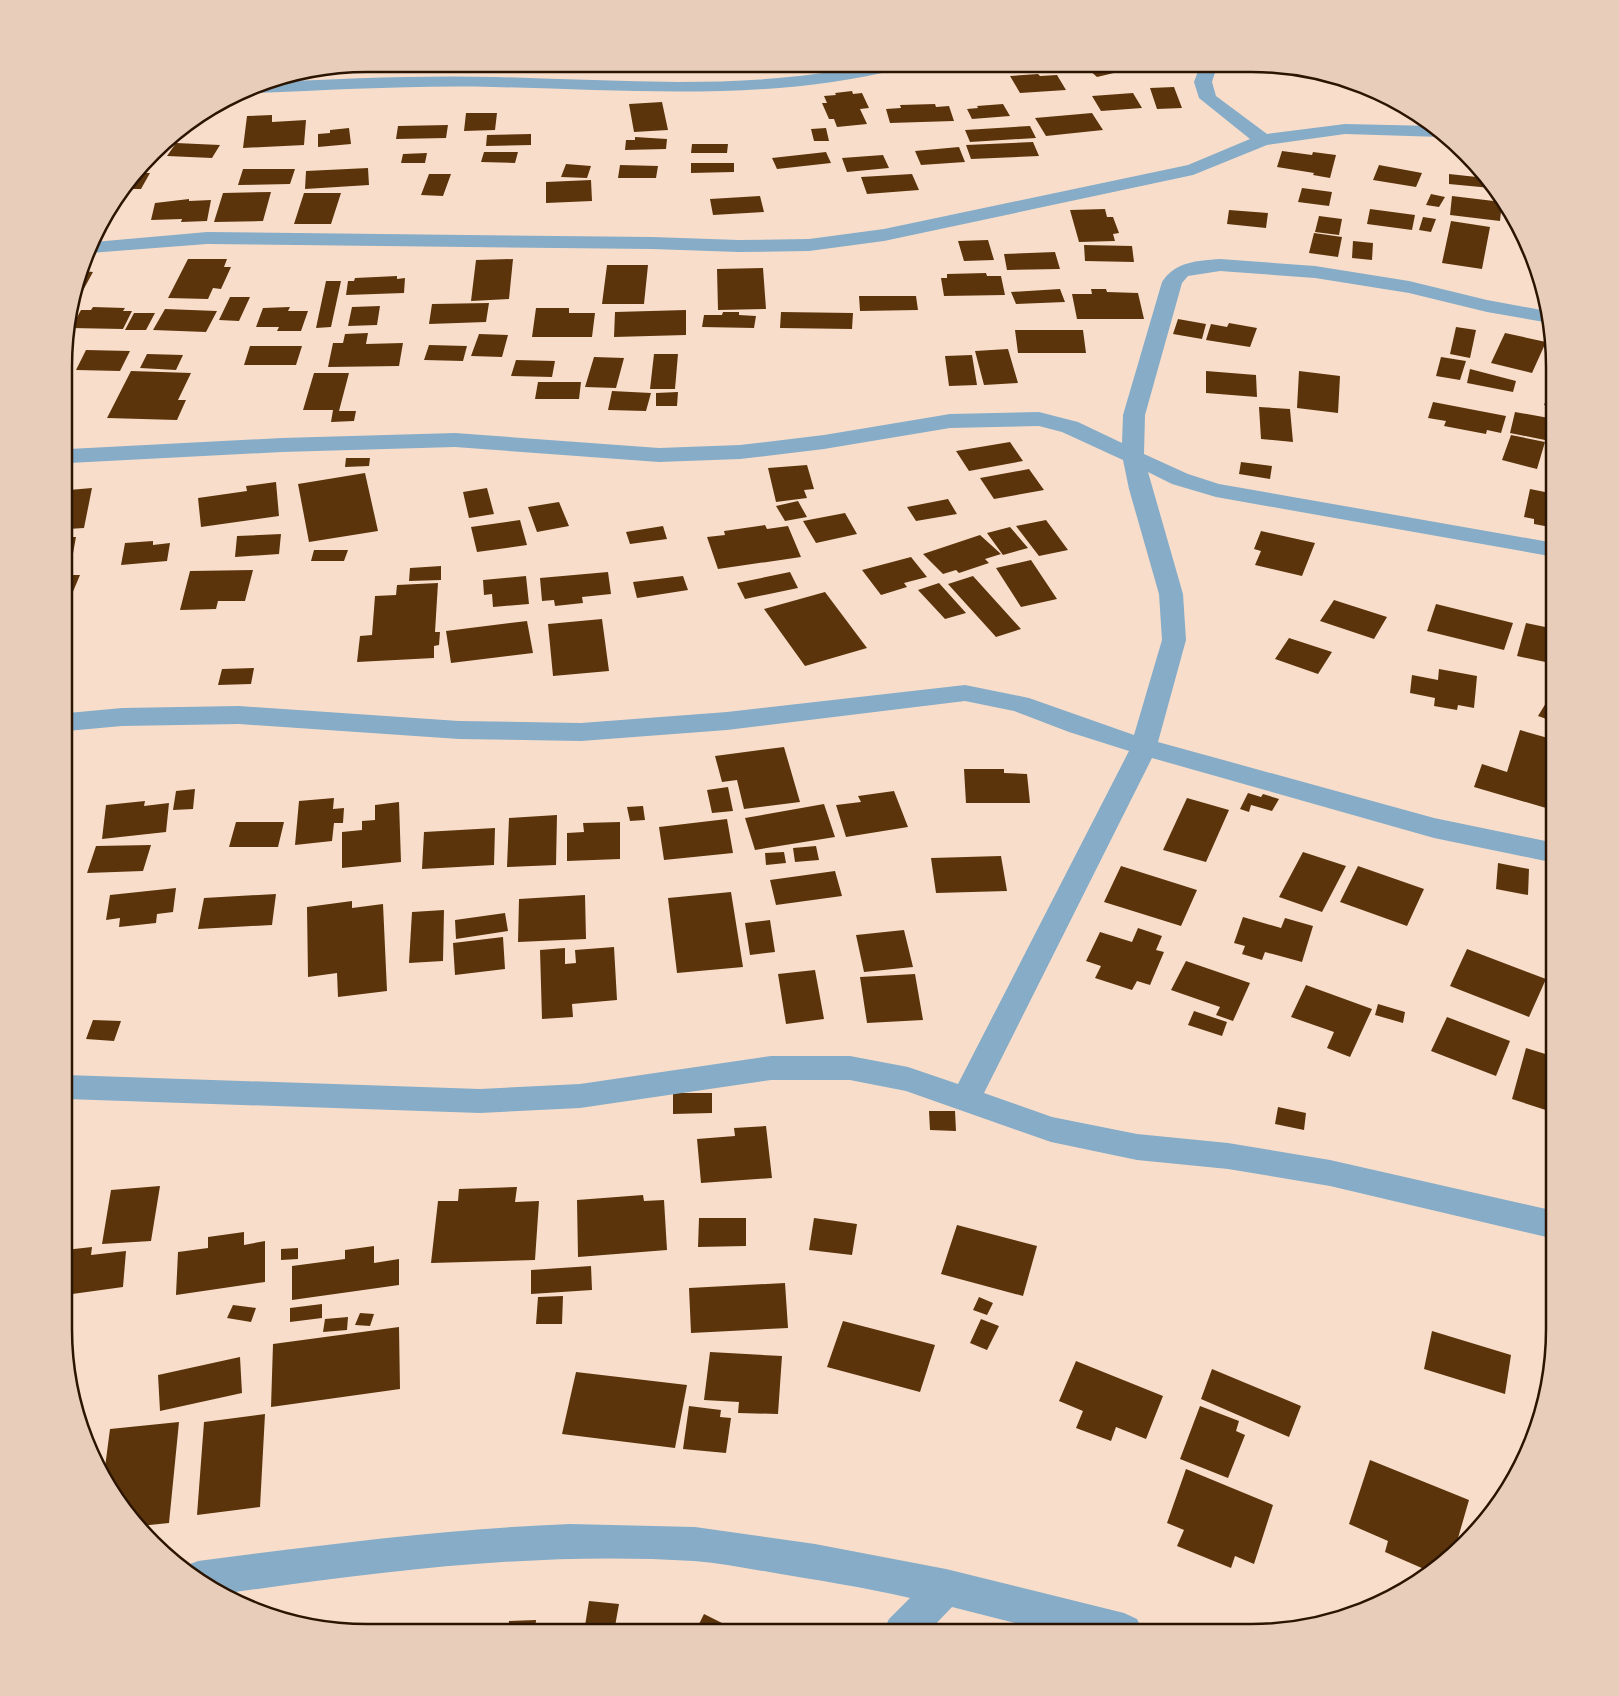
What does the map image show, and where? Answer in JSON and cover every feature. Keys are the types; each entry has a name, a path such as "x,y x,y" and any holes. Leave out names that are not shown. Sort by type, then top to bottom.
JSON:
{"street":[{"path":"276,87 424,81 614,88 752,86 813,81 858,72"},
{"path":"1207,72 1204,82 1208,98 1263,140"},
{"path":"98,247 207,238 652,243 739,246 809,245 884,235 1193,169 1263,140 1346,129 1429,132"},
{"path":"965,1100 1144,747 1174,640 1171,594 1140,489 1133,456 1134,415 1172,282 1181,272 1198,267 1220,265 1315,272 1409,287 1487,306 1542,316"},
{"path":"72,456 282,445 455,440 659,455 740,452 824,442 950,421 1039,419 1070,427 1180,480 1216,490 1546,548"},
{"path":"72,722 122,717 238,715 459,730 581,732 727,722 965,693 1020,704 1078,726 1144,747 1434,828 1521,848 1546,852"},
{"path":"72,1086 480,1101 580,1096 771,1068 850,1068 908,1079 1051,1130 1137,1147 1228,1156 1330,1173 1546,1223"},
{"path":"210,1577 403,1552 576,1541 696,1544 820,1562 946,1587 1092,1624"},
{"path":"910,1624 946,1587"}],"building":[{"path":"1091,72 1118,72 1097,77"},
{"path":"1038,74 1040,76 1057,75 1066,90 1020,93 1010,76"},
{"path":"1174,87 1182,108 1157,109 1150,88"},
{"path":"852,91 853,94 862,93 869,108 860,109 867,124 837,127 834,119 829,119 822,103 827,103 824,96"},
{"path":"1133,93 1142,108 1101,111 1092,96"},
{"path":"662,102 668,130 634,132 629,104"},
{"path":"935,104 936,107 949,106 954,121 890,123 886,109 901,108 900,105"},
{"path":"1003,104 1010,116 972,119 967,109 978,108 977,106"},
{"path":"466,113 497,113 495,130 464,131"},
{"path":"1092,113 1103,130 1046,136 1035,118"},
{"path":"272,115 272,122 306,120 304,145 243,148 247,116"},
{"path":"448,125 446,138 396,139 398,126"},
{"path":"1030,126 1036,138 970,142 965,130"},
{"path":"349,128 351,144 318,147 318,134 330,133 330,130"},
{"path":"826,128 829,141 814,141 811,129"},
{"path":"531,134 531,145 486,146 487,135"},
{"path":"635,137 667,139 666,149 625,150 626,140 635,140"},
{"path":"1033,142 1039,156 971,159 966,145"},
{"path":"176,143 220,145 212,158 167,156"},
{"path":"692,144 728,144 727,153 691,153"},
{"path":"959,147 965,162 921,165 915,151"},
{"path":"1282,151 1312,155 1313,152 1336,155 1330,178 1313,175 1314,173 1277,167"},
{"path":"484,152 518,152 515,163 481,162"},
{"path":"826,152 831,163 777,169 772,158"},
{"path":"427,153 425,163 401,163 403,154"},
{"path":"883,155 889,168 847,172 842,158"},
{"path":"691,163 734,163 734,172 691,173"},
{"path":"566,164 591,166 587,178 561,177"},
{"path":"620,165 658,166 656,178 618,178"},
{"path":"1379,165 1422,173 1416,187 1373,180"},
{"path":"368,168 369,185 305,189 306,171"},
{"path":"243,169 295,169 290,184 238,185"},
{"path":"146,173 150,173 141,189 132,189"},
{"path":"429,174 451,174 443,196 421,195"},
{"path":"912,174 919,190 867,194 861,177"},
{"path":"1449,174 1476,177 1486,187 1449,184"},
{"path":"591,180 592,201 546,203 546,182"},
{"path":"1302,188 1332,192 1329,206 1298,202"},
{"path":"271,192 263,221 214,222 223,193"},
{"path":"304,193 341,193 331,224 294,224"},
{"path":"1431,194 1445,197 1439,207 1426,205"},
{"path":"760,196 764,212 713,215 710,199"},
{"path":"1452,196 1495,201 1501,211 1500,221 1450,215"},
{"path":"189,199 189,201 211,200 207,221 181,222 182,219 151,220 155,203"},
{"path":"1105,209 1107,217 1113,217 1119,233 1113,234 1115,241 1079,242 1070,210"},
{"path":"1370,209 1415,215 1412,230 1367,224"},
{"path":"1229,210 1268,213 1266,228 1227,224"},
{"path":"1319,216 1342,219 1339,235 1315,232"},
{"path":"1423,217 1436,219 1431,232 1419,230"},
{"path":"1451,221 1490,227 1482,269 1442,263"},
{"path":"1314,233 1342,237 1338,257 1309,253"},
{"path":"988,240 994,260 964,261 958,241"},
{"path":"1353,241 1373,243 1372,260 1352,258"},
{"path":"1084,245 1132,246 1134,262 1085,261"},
{"path":"1055,252 1060,269 1007,270 1004,254"},
{"path":"188,259 227,259 224,267 231,267 221,289 213,288 208,299 168,298"},
{"path":"513,259 509,299 471,301 476,260"},
{"path":"607,265 648,265 644,304 602,304"},
{"path":"763,268 766,309 718,310 717,269"},
{"path":"89,272 93,272 83,290"},
{"path":"986,273 987,276 1001,276 1005,295 944,296 941,278 947,278 947,274"},
{"path":"397,276 397,279 405,278 404,293 346,295 348,281 354,281 355,278"},
{"path":"326,281 341,281 331,327 316,328"},
{"path":"1060,289 1065,302 1016,304 1011,292"},
{"path":"1091,289 1106,289 1107,292 1138,293 1144,319 1077,319 1072,294 1092,294"},
{"path":"859,296 916,296 918,310 860,311"},
{"path":"230,297 250,297 239,321 219,320"},
{"path":"489,303 486,322 429,324 432,304"},
{"path":"380,306 377,325 348,326 352,307"},
{"path":"93,307 125,308 123,311 132,311 123,329 75,328 77,318 81,310 91,310"},
{"path":"290,307 288,311 308,311 301,331 277,331 279,327 256,327 263,308"},
{"path":"536,308 569,308 569,313 595,313 592,337 532,337"},
{"path":"165,309 217,311 206,332 153,330"},
{"path":"686,310 686,335 614,337 615,312"},
{"path":"723,312 739,312 739,315 756,316 754,328 702,327 704,315 722,315"},
{"path":"781,312 853,313 852,329 780,328"},
{"path":"134,313 155,313 146,330 125,330"},
{"path":"1178,319 1206,324 1202,339 1173,334"},
{"path":"1229,323 1257,328 1250,347 1206,340 1211,324 1227,327"},
{"path":"1456,327 1476,330 1470,358 1450,354"},
{"path":"1015,330 1083,330 1086,353 1018,353"},
{"path":"368,333 366,344 403,343 399,366 328,367 333,343 343,343 345,334"},
{"path":"1505,333 1545,342 1532,373 1491,363"},
{"path":"479,334 508,335 502,357 471,356"},
{"path":"429,345 467,346 463,361 424,360"},
{"path":"250,346 302,346 296,365 244,365"},
{"path":"1008,349 1018,383 984,385 975,351"},
{"path":"86,350 130,351 120,371 76,370"},
{"path":"147,354 183,355 176,370 140,368"},
{"path":"654,354 678,354 675,389 650,389"},
{"path":"972,355 977,385 949,386 945,356"},
{"path":"594,357 624,358 616,388 585,387"},
{"path":"1441,357 1466,361 1460,380 1436,376"},
{"path":"516,360 555,361 552,377 511,376"},
{"path":"1470,369 1516,381 1513,392 1467,383"},
{"path":"131,371 191,373 178,400 186,400 177,420 107,418"},
{"path":"1206,371 1256,375 1257,397 1206,393"},
{"path":"1299,371 1340,376 1338,413 1297,408"},
{"path":"314,373 349,373 339,411 356,411 354,421 331,422 333,410 303,410"},
{"path":"538,382 581,382 579,399 535,399"},
{"path":"612,391 651,393 646,411 608,410"},
{"path":"678,392 677,406 656,406 656,393"},
{"path":"1433,402 1506,416 1501,433 1487,430 1486,434 1444,426 1446,421 1428,418"},
{"path":"1259,407 1290,409 1293,442 1261,439"},
{"path":"1515,412 1546,417 1545,440 1510,433"},
{"path":"1511,435 1545,442 1537,469 1502,460"},
{"path":"1010,442 1023,461 969,471 956,451"},
{"path":"346,458 370,458 369,466 345,467"},
{"path":"1241,462 1272,466 1270,479 1239,474"},
{"path":"807,465 814,489 804,490 807,498 776,502 768,468"},
{"path":"1029,469 1044,490 994,499 980,478"},
{"path":"365,473 378,531 309,542 298,484"},
{"path":"276,482 279,516 201,527 198,498 247,491 246,486"},
{"path":"92,488 84,528 72,529 72,490"},
{"path":"487,488 494,514 469,518 463,492"},
{"path":"1530,489 1546,492 1546,526 1534,524 1534,519 1524,517"},
{"path":"948,499 957,514 916,521 907,507"},
{"path":"798,501 807,517 785,521 776,506"},
{"path":"559,502 569,526 537,532 528,507"},
{"path":"845,513 857,534 816,543 803,521"},
{"path":"520,520 527,545 477,552 471,527"},
{"path":"1046,520 1068,550 1039,556 1016,526"},
{"path":"765,525 767,529 788,526 801,557 718,569 707,537 725,535 724,531"},
{"path":"663,526 667,539 630,544 626,532"},
{"path":"1010,527 1028,548 1003,555 987,533"},
{"path":"1261,531 1315,543 1302,576 1255,565 1261,551 1254,549"},
{"path":"281,534 279,554 235,557 237,536"},
{"path":"980,535 1001,554 985,559 989,563 959,573 956,570 943,574 923,554"},
{"path":"72,537 76,537 72,559"},
{"path":"153,541 153,545 170,543 167,561 121,565 125,543"},
{"path":"314,550 348,550 344,561 311,561"},
{"path":"911,557 927,577 904,583 907,587 881,595 862,570"},
{"path":"1031,560 1057,599 1021,607 996,568"},
{"path":"441,566 441,580 409,581 410,568"},
{"path":"253,570 245,601 218,601 216,609 180,610 190,571"},
{"path":"608,572 611,594 582,597 583,603 555,606 554,600 542,601 540,578"},
{"path":"790,572 798,588 745,599 737,583"},
{"path":"72,575 80,575 72,594"},
{"path":"526,576 529,604 493,607 492,594 484,595 483,580"},
{"path":"683,576 688,590 637,598 633,582"},
{"path":"973,576 1021,629 996,637 948,584"},
{"path":"438,583 435,632 440,632 439,645 434,646 434,658 357,662 360,636 372,635 375,596 396,595 397,585"},
{"path":"939,583 966,613 945,619 918,590"},
{"path":"825,592 867,648 805,666 764,609"},
{"path":"1334,600 1387,617 1374,639 1320,621"},
{"path":"1436,604 1513,623 1504,650 1427,631"},
{"path":"602,619 609,671 553,676 548,624"},
{"path":"527,621 533,653 451,663 446,631"},
{"path":"1526,623 1546,627 1546,662 1517,656"},
{"path":"1289,638 1332,652 1318,674 1275,659"},
{"path":"254,668 251,684 218,685 222,669"},
{"path":"1439,669 1477,676 1474,708 1458,705 1457,710 1434,706 1435,698 1410,693 1412,675 1438,680"},
{"path":"1546,703 1546,719 1538,716"},
{"path":"1520,730 1546,737 1546,808 1474,787 1482,764 1507,772"},
{"path":"784,747 800,802 744,809 737,780 722,782 715,756"},
{"path":"964,769 1004,769 1004,773 1027,774 1030,803 966,803"},
{"path":"728,787 733,811 712,813 707,790"},
{"path":"195,789 193,809 173,810 176,791"},
{"path":"894,791 908,827 846,837 836,805 861,802 858,796"},
{"path":"1248,793 1261,797 1263,794 1279,799 1272,811 1251,805 1249,812 1240,809"},
{"path":"334,798 333,809 344,808 343,823 334,823 332,841 295,845 299,801"},
{"path":"1187,798 1229,810 1206,862 1163,850"},
{"path":"145,801 144,806 169,803 166,832 102,839 106,805"},
{"path":"399,802 401,862 342,868 342,832 362,830 362,821 375,820 375,805"},
{"path":"824,804 835,837 755,850 745,818"},
{"path":"643,806 645,820 630,821 627,807"},
{"path":"557,815 556,865 507,867 509,818"},
{"path":"727,819 733,853 664,860 659,827"},
{"path":"236,822 284,822 278,847 229,847"},
{"path":"620,822 620,859 567,861 567,833 584,832 583,823"},
{"path":"495,828 494,865 422,869 424,832"},
{"path":"151,845 143,871 87,873 96,846"},
{"path":"816,846 819,860 795,862 793,848"},
{"path":"784,852 786,863 766,865 765,853"},
{"path":"1303,852 1346,866 1322,912 1279,897"},
{"path":"1001,856 1007,891 936,893 931,858"},
{"path":"1498,863 1529,869 1528,895 1496,889"},
{"path":"1121,866 1197,890 1181,926 1104,902"},
{"path":"1358,866 1424,889 1407,926 1340,902"},
{"path":"835,871 842,896 776,905 770,880"},
{"path":"176,888 173,912 157,914 156,923 119,927 120,918 106,920 110,895"},
{"path":"731,892 743,967 677,973 668,898"},
{"path":"276,894 272,925 198,929 204,898"},
{"path":"585,895 586,939 518,942 519,899"},
{"path":"352,901 352,908 383,904 387,991 338,997 337,973 308,977 307,907"},
{"path":"444,910 443,961 409,963 412,912"},
{"path":"505,913 508,931 456,939 455,920"},
{"path":"1243,917 1281,928 1285,918 1313,926 1302,962 1265,952 1262,960 1242,954 1245,946 1234,943"},
{"path":"770,920 775,952 750,955 745,923"},
{"path":"1138,928 1162,936 1156,950 1164,952 1150,985 1137,981 1132,990 1095,978 1101,966 1086,961 1100,932 1132,942"},
{"path":"904,930 913,967 864,972 856,935"},
{"path":"503,937 505,969 455,975 453,943"},
{"path":"614,947 617,1000 572,1004 573,1017 542,1019 540,950 565,948 565,964 576,963 575,950"},
{"path":"1467,949 1546,979 1529,1017 1450,986"},
{"path":"1186,961 1250,983 1233,1021 1216,1015 1220,1007 1171,990"},
{"path":"815,970 824,1019 786,1024 778,974"},
{"path":"915,974 923,1020 867,1023 860,977"},
{"path":"1306,985 1372,1009 1350,1057 1327,1048 1334,1032 1291,1017"},
{"path":"1378,1004 1405,1012 1403,1023 1375,1015"},
{"path":"1194,1011 1227,1022 1222,1036 1188,1025"},
{"path":"1447,1017 1510,1041 1496,1076 1431,1051"},
{"path":"93,1020 121,1021 114,1041 86,1039"},
{"path":"1526,1048 1546,1054 1546,1110 1512,1099"},
{"path":"673,1093 712,1093 712,1113 673,1114"},
{"path":"1278,1107 1306,1113 1304,1130 1275,1124"},
{"path":"929,1111 955,1111 956,1131 930,1130"},
{"path":"766,1126 772,1178 701,1183 697,1139 735,1136 734,1128"},
{"path":"160,1186 151,1241 102,1244 111,1190"},
{"path":"517,1187 515,1202 539,1201 535,1260 431,1263 438,1201 458,1201 459,1189"},
{"path":"643,1195 644,1201 664,1200 667,1250 578,1257 577,1200"},
{"path":"699,1218 746,1218 746,1246 698,1247"},
{"path":"814,1218 857,1224 852,1255 809,1250"},
{"path":"957,1225 1037,1246 1023,1296 941,1274"},
{"path":"244,1232 244,1245 265,1241 265,1282 176,1295 178,1252 208,1248 208,1237"},
{"path":"374,1246 374,1263 399,1259 399,1285 292,1300 292,1266 345,1259 345,1250"},
{"path":"92,1247 91,1255 126,1251 123,1287 72,1294 72,1249"},
{"path":"298,1248 298,1259 281,1260 281,1249"},
{"path":"591,1266 592,1290 531,1294 531,1270"},
{"path":"785,1283 788,1328 691,1333 689,1288"},
{"path":"563,1296 562,1324 536,1324 538,1297"},
{"path":"979,1297 993,1303 987,1315 973,1310"},
{"path":"322,1304 322,1318 290,1322 290,1308"},
{"path":"233,1305 256,1308 251,1322 227,1318"},
{"path":"360,1313 374,1314 370,1326 355,1325"},
{"path":"348,1317 347,1330 323,1332 325,1319"},
{"path":"981,1319 999,1326 987,1350 970,1343"},
{"path":"843,1321 935,1345 920,1392 827,1367"},
{"path":"399,1327 400,1389 271,1407 273,1344"},
{"path":"1432,1331 1511,1355 1505,1394 1424,1369"},
{"path":"710,1352 782,1356 778,1414 738,1413 739,1402 704,1400"},
{"path":"240,1357 242,1393 160,1411 158,1375"},
{"path":"1076,1361 1163,1396 1146,1439 1116,1427 1111,1441 1076,1428 1083,1411 1059,1401"},
{"path":"1212,1369 1301,1406 1289,1437 1201,1399"},
{"path":"576,1372 687,1385 675,1448 562,1434"},
{"path":"689,1406 721,1410 720,1417 731,1418 726,1453 683,1449"},
{"path":"1200,1406 1239,1421 1236,1431 1245,1435 1228,1478 1180,1459"},
{"path":"265,1414 260,1507 197,1515 204,1422"},
{"path":"179,1422 169,1523 148,1525 122,1492 105,1464 110,1429"},
{"path":"1370,1460 1469,1500 1458,1539 1423,1569 1385,1552 1388,1541 1349,1524"},
{"path":"1186,1469 1273,1505 1254,1564 1235,1556 1231,1568 1177,1546 1184,1530 1167,1523"},
{"path":"589,1601 619,1604 615,1624 585,1624"},
{"path":"704,1614 724,1624 699,1624"},
{"path":"536,1620 536,1624 509,1624 509,1621"}]}
